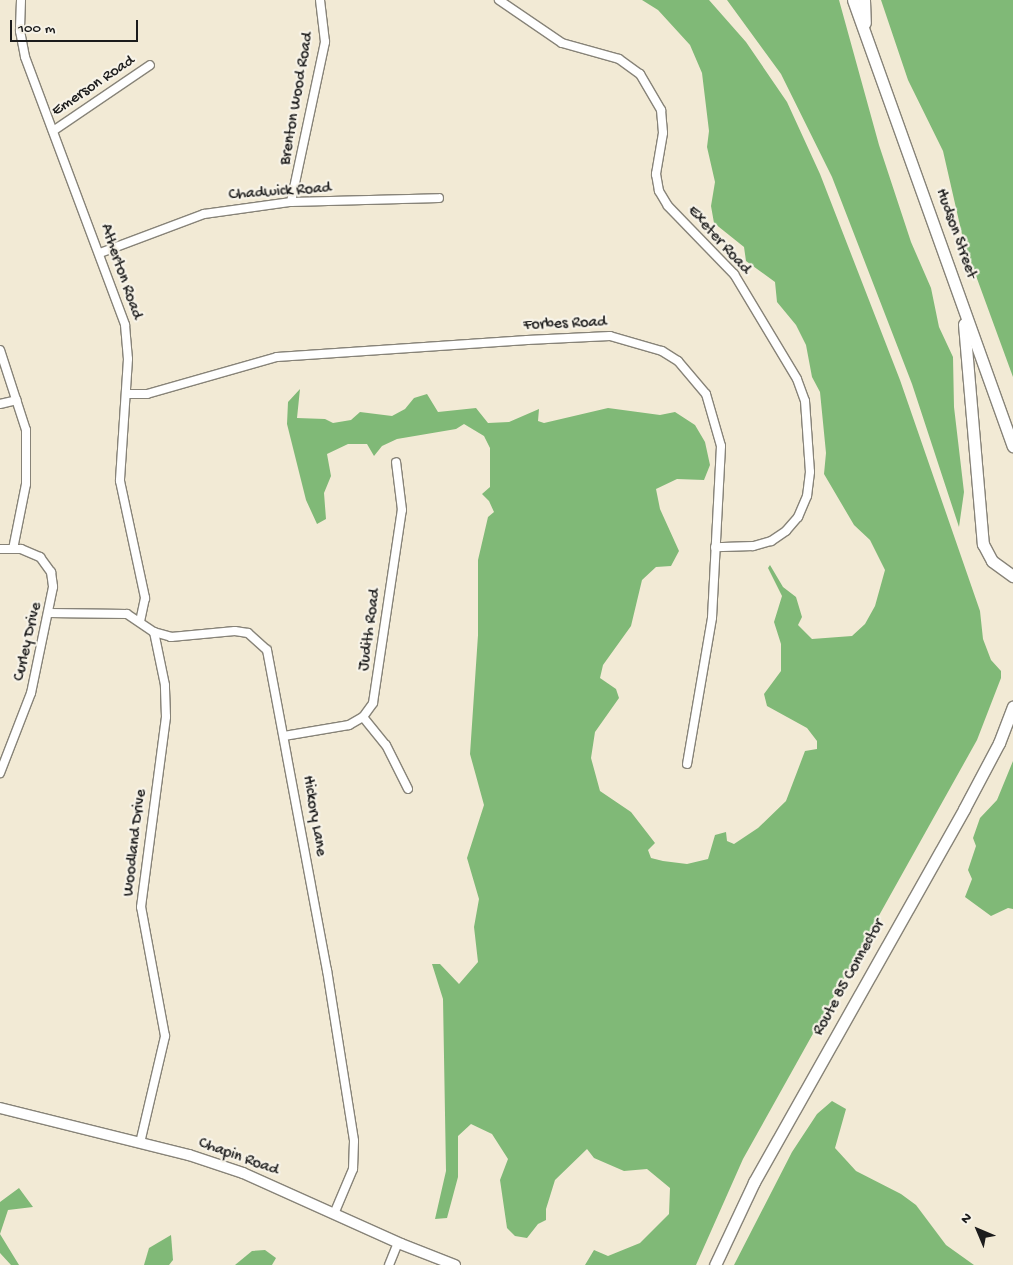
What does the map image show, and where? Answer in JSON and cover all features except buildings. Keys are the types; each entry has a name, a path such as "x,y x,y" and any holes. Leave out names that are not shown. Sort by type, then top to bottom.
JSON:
{"main road":[{"name":"Hudson Street","path":"853,0 1013,446"},
{"name":"Hudson Street","path":"864,0 866,32"},
{"path":"955,284 967,346 983,544 992,561 1013,576"},
{"name":"Route 85 Connector","path":"716,1265 754,1182 964,809 999,743 1013,708"}],"street":[{"name":"Atherton Road","path":"21,0 20,31 23,49 100,253 127,336 126,394 120,481 145,598 140,621"},
{"name":"Brenton Wood Road","path":"291,202 325,42 320,0"},
{"name":"Exeter Road","path":"500,0 562,43 619,60 640,74 661,110 663,133 656,174 659,191 668,206 734,274 797,379 805,401 810,472 807,496 798,517 786,531 770,541 754,546 715,547"},
{"name":"Emerson Road","path":"53,131 150,65"},
{"name":"Chadwick Road","path":"100,253 204,214 291,202 439,198"},
{"name":"Forbes Road","path":"126,394 147,394 277,357 565,338 626,338 662,351 678,361 706,394 712,407 722,446 712,618 687,764"},
{"path":"0,350 26,430 27,466 14,549"},
{"path":"0,404 17,400"},
{"name":"Judith Road","path":"363,717 369,711 375,692 401,517 402,496 396,462"},
{"name":"Curley Drive","path":"0,549 14,549 34,553 48,566 54,587 27,707 0,773"},
{"name":"Hickory Lane","path":"49,613 112,612 127,614 154,632 180,637 235,631 259,640 272,662 354,1141 353,1169 334,1214"},
{"name":"Woodland Drive","path":"140,1143 165,1036 141,907 166,717 165,685 154,632"},
{"path":"284,736 342,727 363,717 386,745 408,789"},
{"name":"Chapin Road","path":"0,1108 140,1143 243,1173 398,1243 455,1265"},
{"path":"388,1265 398,1243"}],"green space":[{"path":"642,0 709,0 746,42 787,102 820,174 900,380 980,611 983,639 991,660 1001,671 1001,678 977,740 743,1159 696,1265 585,1265 594,1250 608,1256 640,1243 669,1214 670,1188 647,1169 624,1171 594,1158 587,1149 555,1180 546,1209 546,1220 538,1224 527,1238 515,1236 507,1228 500,1180 508,1159 492,1134 471,1124 458,1136 458,1177 447,1218 435,1219 446,1171 443,999 432,964 440,964 459,984 478,962 474,927 479,899 467,858 484,805 470,754 478,635 478,560 488,517 494,512 489,501 482,494 490,487 490,448 484,436 464,424 456,429 397,439 382,446 374,456 367,444 348,444 327,454 331,476 324,493 326,519 317,524 306,500 287,424 288,402 300,389 297,418 325,419 333,423 351,420 360,412 392,416 405,409 414,398 427,394 438,412 476,408 488,423 509,422 539,409 538,421 544,423 608,408 660,415 675,412 695,425 705,442 710,465 704,480 677,479 656,489 660,509 679,551 671,566 656,567 642,580 631,626 603,665 600,678 616,689 619,698 595,732 591,758 600,791 631,812 655,843 648,850 651,858 663,861 687,864 708,859 715,835 726,832 727,841 734,844 758,828 786,801 805,751 817,749 817,741 807,728 767,706 764,694 781,671 781,644 774,622 782,596 768,568 770,565 783,587 796,597 802,617 798,625 812,639 852,636 865,624 875,606 885,570 870,540 854,525 824,474 826,453 820,392 812,377 806,345 796,325 777,302 775,282 746,261 744,247 714,223 711,206 715,182 707,147 709,131 702,73 690,45 658,10"},
{"path":"727,0 839,0 879,145 911,242 931,288 939,327 953,357 954,407 964,492 959,527 912,384 832,177 781,74"},
{"path":"881,0 1013,0 1013,377 964,243 943,151 908,80"},
{"path":"1013,761 1013,909 1008,908 991,916 965,897 972,879 968,870 976,846 973,838 980,818 997,800"},
{"path":"832,1101 846,1109 835,1148 856,1171 901,1194 916,1205 946,1245 974,1265 734,1265 792,1152 817,1114"},
{"path":"19,1188 33,1207 8,1210 0,1234 0,1202"},
{"path":"0,1234 19,1265 11,1265 0,1253"},
{"path":"171,1235 173,1260 169,1265 144,1265 149,1248"},
{"path":"265,1250 276,1258 272,1265 235,1265 252,1251"}]}
